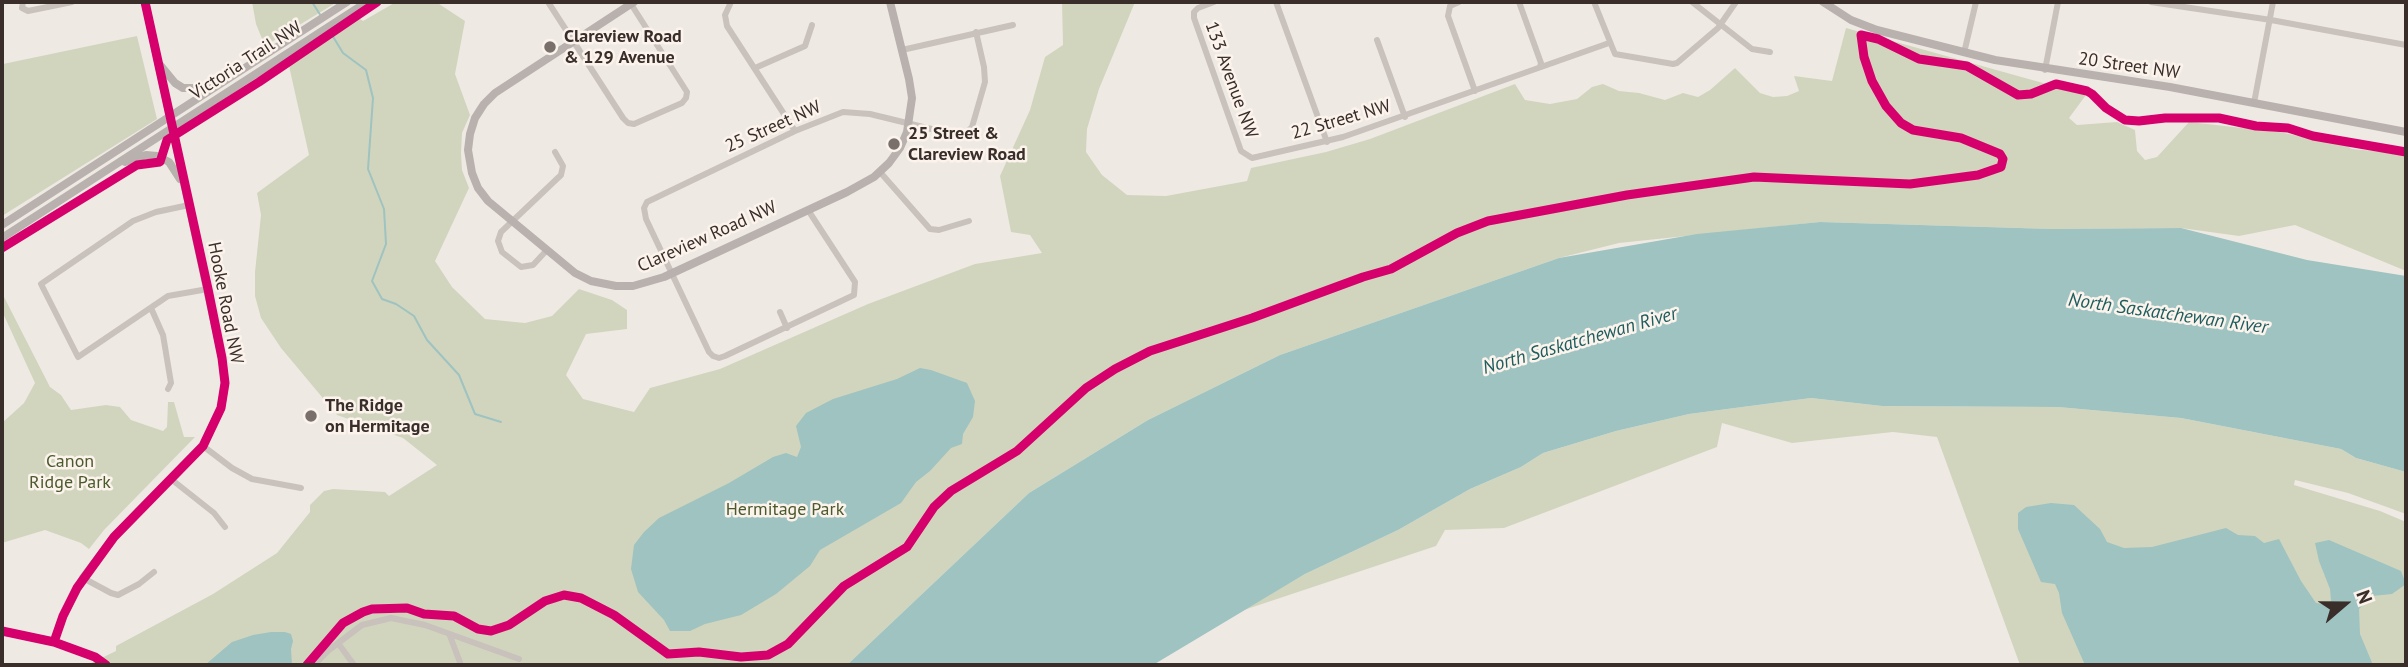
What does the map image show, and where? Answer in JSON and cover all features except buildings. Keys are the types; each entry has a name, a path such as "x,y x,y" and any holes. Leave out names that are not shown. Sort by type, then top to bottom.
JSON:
{"street":[{"path":"23,2 22,8 28,12 72,2"},
{"name":"Hooke Road NW","path":"54,642 63,616 83,578 114,537 203,446 221,408 225,383 208,289 145,2"},
{"name":"Victoria Trail NW","path":"2,225 346,2"},
{"name":"Victoria Trail NW","path":"2,238 367,2"},
{"path":"548,2 623,118 630,124 640,123 680,104 686,98 686,88 632,3"},
{"path":"731,2 726,11 726,22 795,131"},
{"name":"Clareview Road NW","path":"632,3 495,93 484,104 472,126 468,158 475,181 488,201 575,273 607,285 633,286 672,273 808,210 880,172 900,148 909,124 911,88 890,2"},
{"name":"133 Avenue NW","path":"1214,2 1195,10 1194,21 1241,150 1247,156"},
{"path":"1276,2 1326,142"},
{"path":"1460,2 1450,6 1448,16 1475,91"},
{"path":"1519,2 1541,63 1540,67"},
{"path":"1594,2 1609,43 1618,55 1673,64 1680,61 1721,24 1736,2"},
{"path":"1692,2 1752,49 1770,52"},
{"name":"20 Street NW","path":"1823,2 1851,20 1877,30 1964,53 2045,69 2170,87 2406,132"},
{"path":"1964,53 1976,2"},
{"path":"2045,69 2058,2"},
{"path":"2151,2 2271,20 2406,45"},
{"path":"2254,103 2273,2"},
{"path":"755,68 805,46 812,25"},
{"path":"902,50 1013,25"},
{"name":"25 Street NW","path":"672,273 646,219 644,208 651,199 795,131 843,112 870,114 956,135 965,134 972,127 985,82 976,32"},
{"path":"1377,40 1405,117"},
{"name":"22 Street NW","path":"1247,156 1255,158 1326,142 1405,117 1609,43"},
{"path":"159,64 175,83 183,88 211,85 236,74"},
{"path":"547,250 531,266 517,265 502,252 498,241 501,232 561,175 563,166 555,152"},
{"path":"116,165 146,155 162,157 175,169 186,190"},
{"path":"880,172 930,229 939,230 969,221"},
{"path":"189,205 156,212 133,221 41,284 78,357 168,296 208,289"},
{"path":"672,273 709,352 716,358 787,328 848,299 856,292 855,282 808,210"},
{"path":"151,309 163,335 171,383 168,388"},
{"path":"780,312 787,328"},
{"path":"203,446 232,468 253,479 301,488"},
{"path":"171,479 214,513 225,527"},
{"path":"83,578 118,595 154,572"},
{"path":"314,665 362,625 391,618 425,625 519,659"},
{"path":"2,631 54,642 95,657 106,665"},
{"path":"450,636 461,665"},
{"path":"338,643 354,665"}],"green space":[{"path":"252,2 337,2 265,46 256,24"},
{"name":"Hermitage Park","path":"396,2 436,2 465,21 455,74 470,115 462,133 461,153 462,170 469,188 435,261 452,287 485,319 525,323 552,316 579,289 612,300 627,310 627,329 586,334 566,375 583,399 634,412 650,388 720,369 868,304 975,264 1042,253 1030,235 1011,232 1000,176 1030,110 1045,57 1063,45 1062,2 1135,2 1099,89 1087,129 1086,152 1102,175 1127,195 1166,196 1247,181 1251,168 1326,152 1370,139 1515,84 1525,100 1550,104 1577,99 1592,87 1603,84 1619,91 1665,100 1683,93 1698,97 1735,68 1760,93 1773,97 1787,96 1799,91 1794,76 1832,81 1846,28 2086,95 2069,118 2077,125 2117,122 2135,130 2137,151 2145,160 2157,157 2189,122 2279,132 2341,142 2352,149 2406,154 2406,271 2295,225 2239,236 2181,228 2052,229 1820,222 1619,243 1559,258 1280,355 1148,420 1029,493 847,665 87,665 116,651 116,646 213,594 277,553 310,512 310,505 324,491 333,489 385,492 389,496 437,465 403,438 337,415 281,348 261,318 255,296 261,215 257,193 309,155 289,66 359,18 363,21"},
{"path":"137,36 157,119 2,216 2,61 3,64"},
{"name":"Canon Ridge Park","path":"2,293 50,387 61,395 71,410 106,405 120,407 131,420 163,431 167,427 168,402 174,402 184,437 195,437 104,530 89,549 81,543 45,530 2,543 2,423 24,403 35,383 2,311"},
{"path":"1811,398 1882,406 2058,407 2181,418 2341,449 2356,458 2406,472 2406,514 2348,493 2295,480 2294,485 2380,511 2406,522 2406,665 2020,665 1937,437 1893,432 1792,443 1722,423 1717,447 1504,528 1445,530 1436,546 1244,610 1305,574 1398,530 1470,489 1521,467 1543,453 1616,431 1689,414"}],"water":[{"name":"North Saskatchewan River","path":"1820,222 2052,229 2181,228 2307,260 2406,276 2406,472 2356,458 2341,449 2181,418 2058,407 1882,406 1811,398 1689,414 1616,431 1543,453 1521,467 1470,489 1398,530 1305,574 1153,665 847,665 1029,493 1148,420 1280,355 1559,258 1697,234"},
{"path":"920,368 967,383 975,401 973,417 963,434 962,444 951,448 916,482 901,503 820,550 810,566 776,594 741,615 705,624 690,631 670,631 664,620 638,592 631,569 634,545 644,532 659,518 729,483 773,457 786,453 797,457 801,447 796,426 806,413 833,399 897,379"},
{"path":"2051,503 2074,505 2100,529 2107,542 2124,548 2152,547 2226,528 2238,535 2255,536 2264,543 2279,539 2316,603 2331,601 2330,589 2315,543 2329,540 2401,571 2406,584 2392,594 2372,596 2359,609 2360,634 2373,665 2085,665 2062,613 2055,584 2041,582 2018,529 2018,513 2026,507"},
{"path":"271,632 291,634 292,665 205,665 232,642"}],"waterway":[{"path":"312,2 321,16"},
{"path":"329,30 343,53 366,70 373,98 368,169 384,209 386,244 372,281 382,299 396,304 414,316 427,340 459,375 475,414 501,422"}],"cycle path":[{"path":"54,642 77,588 114,537 203,446 221,408 225,383 208,289 145,2"},
{"path":"2,248 137,165 160,162 167,140 377,2"},
{"path":"307,665 343,623 372,609 407,608 424,614 454,616 478,629 491,631 509,625 545,601 564,595 581,598 614,615 668,654 699,652 741,657 768,655 788,644 844,586 907,547 934,507 951,491 1017,451 1086,388 1150,351 1391,269 1457,233 1488,221 1627,195 1754,177 1910,184 1978,175 2001,167 2003,159 2000,154 1961,138 1913,130 1901,123 1886,106 1872,81 1864,57 1861,35 1878,39 1919,59 1967,66 2018,95 2031,94 2056,84 2087,91 2125,120 2219,118 2256,126 2288,128 2313,136 2406,152"},
{"path":"2,631 54,642 95,657 106,665"}],"place":[{"name":"Clareview Road & 129 Avenue","path":"550,47"},
{"name":"25 Street & Clareview Road","path":"894,144"},
{"name":"The Ridge on Hermitage","path":"311,416"}]}
